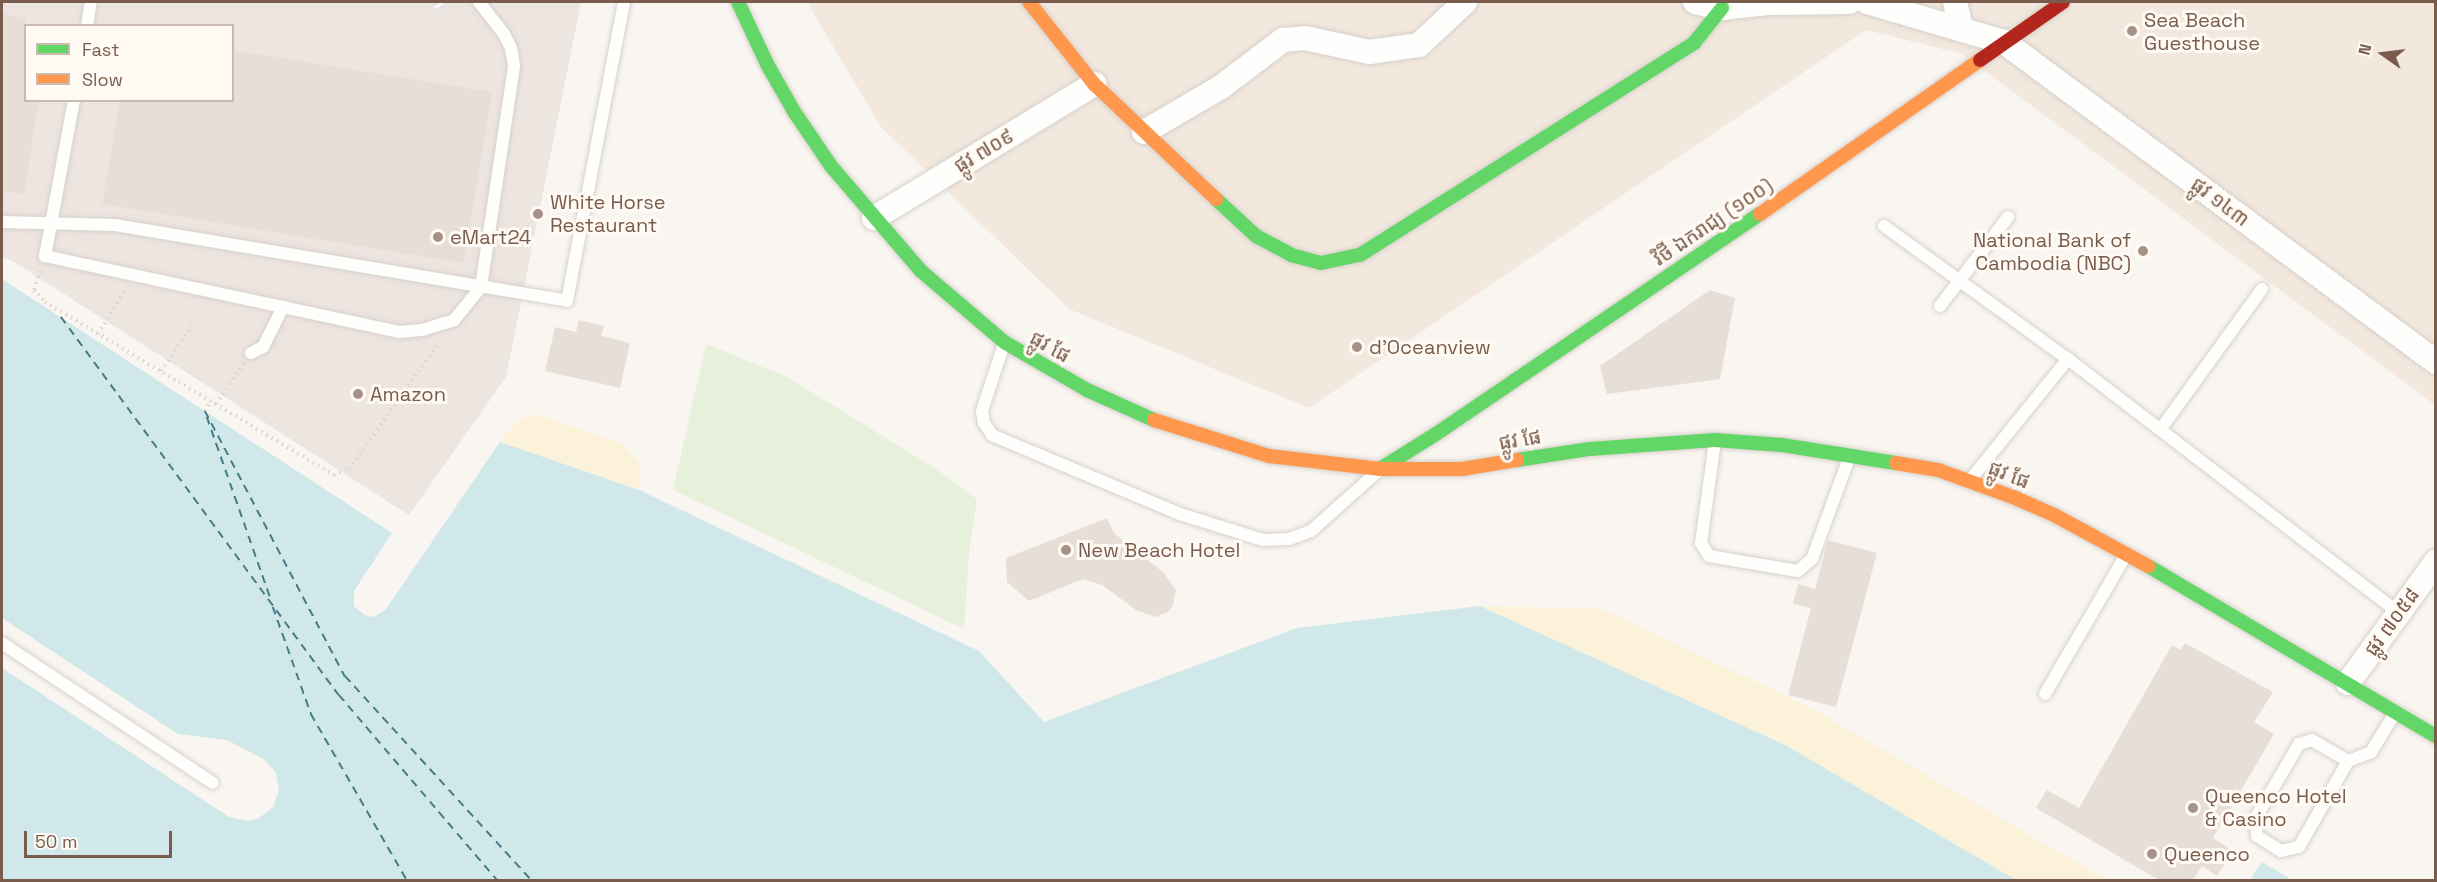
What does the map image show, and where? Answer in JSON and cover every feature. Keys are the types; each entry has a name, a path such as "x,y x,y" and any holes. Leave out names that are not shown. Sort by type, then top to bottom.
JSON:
{"street":[{"name":"ផ្លូវ ផែ","path":"738,2 766,64 795,113 831,166 921,270 1004,342 1087,390 1142,416 1269,456 1380,469 1462,469 1590,449 1715,440 1782,446 1938,470 1969,480 2056,516 2127,554 2436,736"},
{"path":"1029,2 1094,84 1256,236 1291,255 1321,263 1360,255 1694,43 1722,8"},
{"path":"1144,132 1221,87 1283,40 1305,38 1369,52 1419,45 1465,2"},
{"path":"1695,2 1722,8 1768,3 1849,2"},
{"name":"ផ្លូវ ១៤៣","path":"1867,2 2004,42 2436,362"},
{"path":"1955,2 1961,29"},
{"name":"វិថី ឯករាជ្យ (១០០)","path":"1380,469 1451,424 1804,184 2063,2"},
{"name":"ផ្លូវ ៧០៩","path":"874,218 1094,84"},
{"path":"1451,424 1447,448 1450,460 1462,469"},
{"name":"ផ្លូវ ៧០៥៨","path":"2349,683 2436,562"}],"lane":[{"path":"87,24 91,2"},
{"path":"74,102 45,256 399,332 422,330 454,320 481,287 514,66 511,48 504,34 479,2"},
{"path":"2,222 115,225 567,301 624,2"},
{"path":"1940,306 2008,216"},
{"path":"1884,226 2068,359 2398,612"},
{"path":"2160,430 2262,289"},
{"path":"251,353 263,347 283,307"},
{"path":"1004,342 981,411 984,423 992,435 1180,513 1263,540 1289,539 1311,531 1380,469"},
{"path":"1969,480 2068,359"},
{"path":"1715,440 1701,543 1709,556 1798,571 1812,559 1849,456"},
{"path":"2044,694 2127,554"},
{"path":"2,643 213,783"},
{"path":"2348,761 2312,740 2299,744 2255,819 2257,836 2281,851 2298,847 2348,761 2371,752 2396,712"}],"path":[{"path":"45,256 34,290 38,297 62,315 161,371 334,475 349,470 454,320"},
{"path":"98,334 128,285"},
{"path":"161,371 194,322"},
{"path":"205,411 251,353"}],"shaded area":[{"path":"2,2 581,2 506,377 409,515 11,260 2,258"},
{"path":"807,2 2435,2 2435,405 1962,54 1866,30 1309,408 1069,309 881,127"}],"green space":[{"path":"706,344 787,377 936,469 977,499 969,553 964,629 673,490"}],"sand":[{"path":"537,414 621,443 640,464 639,490 500,442 519,420"},
{"path":"1480,606 1602,609 1811,708 2107,880 2016,880 1787,746"}],"water":[{"path":"2,279 392,533 354,591 354,606 364,615 374,617 386,609 500,442 639,490 979,651 1044,722 1297,628 1480,606 1787,746 2016,880 2,880 2,668 229,817 247,821 258,819 273,807 279,790 276,773 265,760 227,740 178,734 2,618"},
{"path":"2262,862 2292,880 2250,880"}],"building":[{"path":"2,14 26,18 26,24 24,24 24,102 39,102 24,194 2,191"},
{"path":"234,50 492,92 464,263 102,204 120,102 234,102"},
{"path":"1710,290 1735,298 1720,379 1607,394 1600,366"},
{"path":"579,320 604,326 601,336 630,343 620,388 545,371 555,327 576,332"},
{"path":"1107,518 1114,533 1164,573 1176,590 1173,605 1168,612 1155,617 1136,610 1102,585 1083,579 1029,601 1007,582 1006,558"},
{"path":"1828,540 1877,553 1836,707 1788,695 1811,608 1793,604 1798,584 1815,589"},
{"path":"2185,643 2273,692 2254,722 2274,734 2213,838 2233,851 2217,876 2202,866 2193,880 2159,880 2036,808 2047,790 2079,808 2172,645 2180,650"}],"ferry route":[{"path":"61,317 339,695 497,880"},
{"path":"205,411 345,676 531,880"},
{"path":"207,417 271,600"},
{"path":"273,607 311,714 407,880"}],"railway":[{"path":"435,7 444,2"}],"traffic: fast":[{"path":"738,2 767,64 795,113 831,166 921,271 1004,342 1087,390 1154,420"},
{"path":"1216,199 1256,236 1291,255 1321,263 1360,255 1694,43 1722,8"},
{"path":"1380,469 1436,434 1760,214"},
{"path":"1517,460 1590,449 1715,440 1782,445 1896,463"},
{"path":"2148,566 2436,736"}],"traffic: slow":[{"path":"1029,2 1094,84 1216,199"},
{"path":"1760,214 1980,60"},
{"path":"1154,420 1269,456 1380,469 1462,469 1517,460"},
{"path":"1896,463 1938,470 2013,497 2056,516 2148,566"}],"traffic: jam":[{"path":"1980,60 2063,2"}],"place":[{"name":"Sea Beach Guesthouse","path":"2132,31"},
{"name":"White Horse Restaurant","path":"538,214"},
{"name":"eMart24","path":"438,237"},
{"name":"National Bank of Cambodia (NBC)","path":"2143,251"},
{"name":"d'Oceanview","path":"1357,347"},
{"name":"Amazon","path":"358,394"},
{"name":"New Beach Hotel","path":"1066,550"},
{"name":"Queenco Hotel & Casino","path":"2193,808"},
{"name":"Queenco","path":"2152,854"}]}
